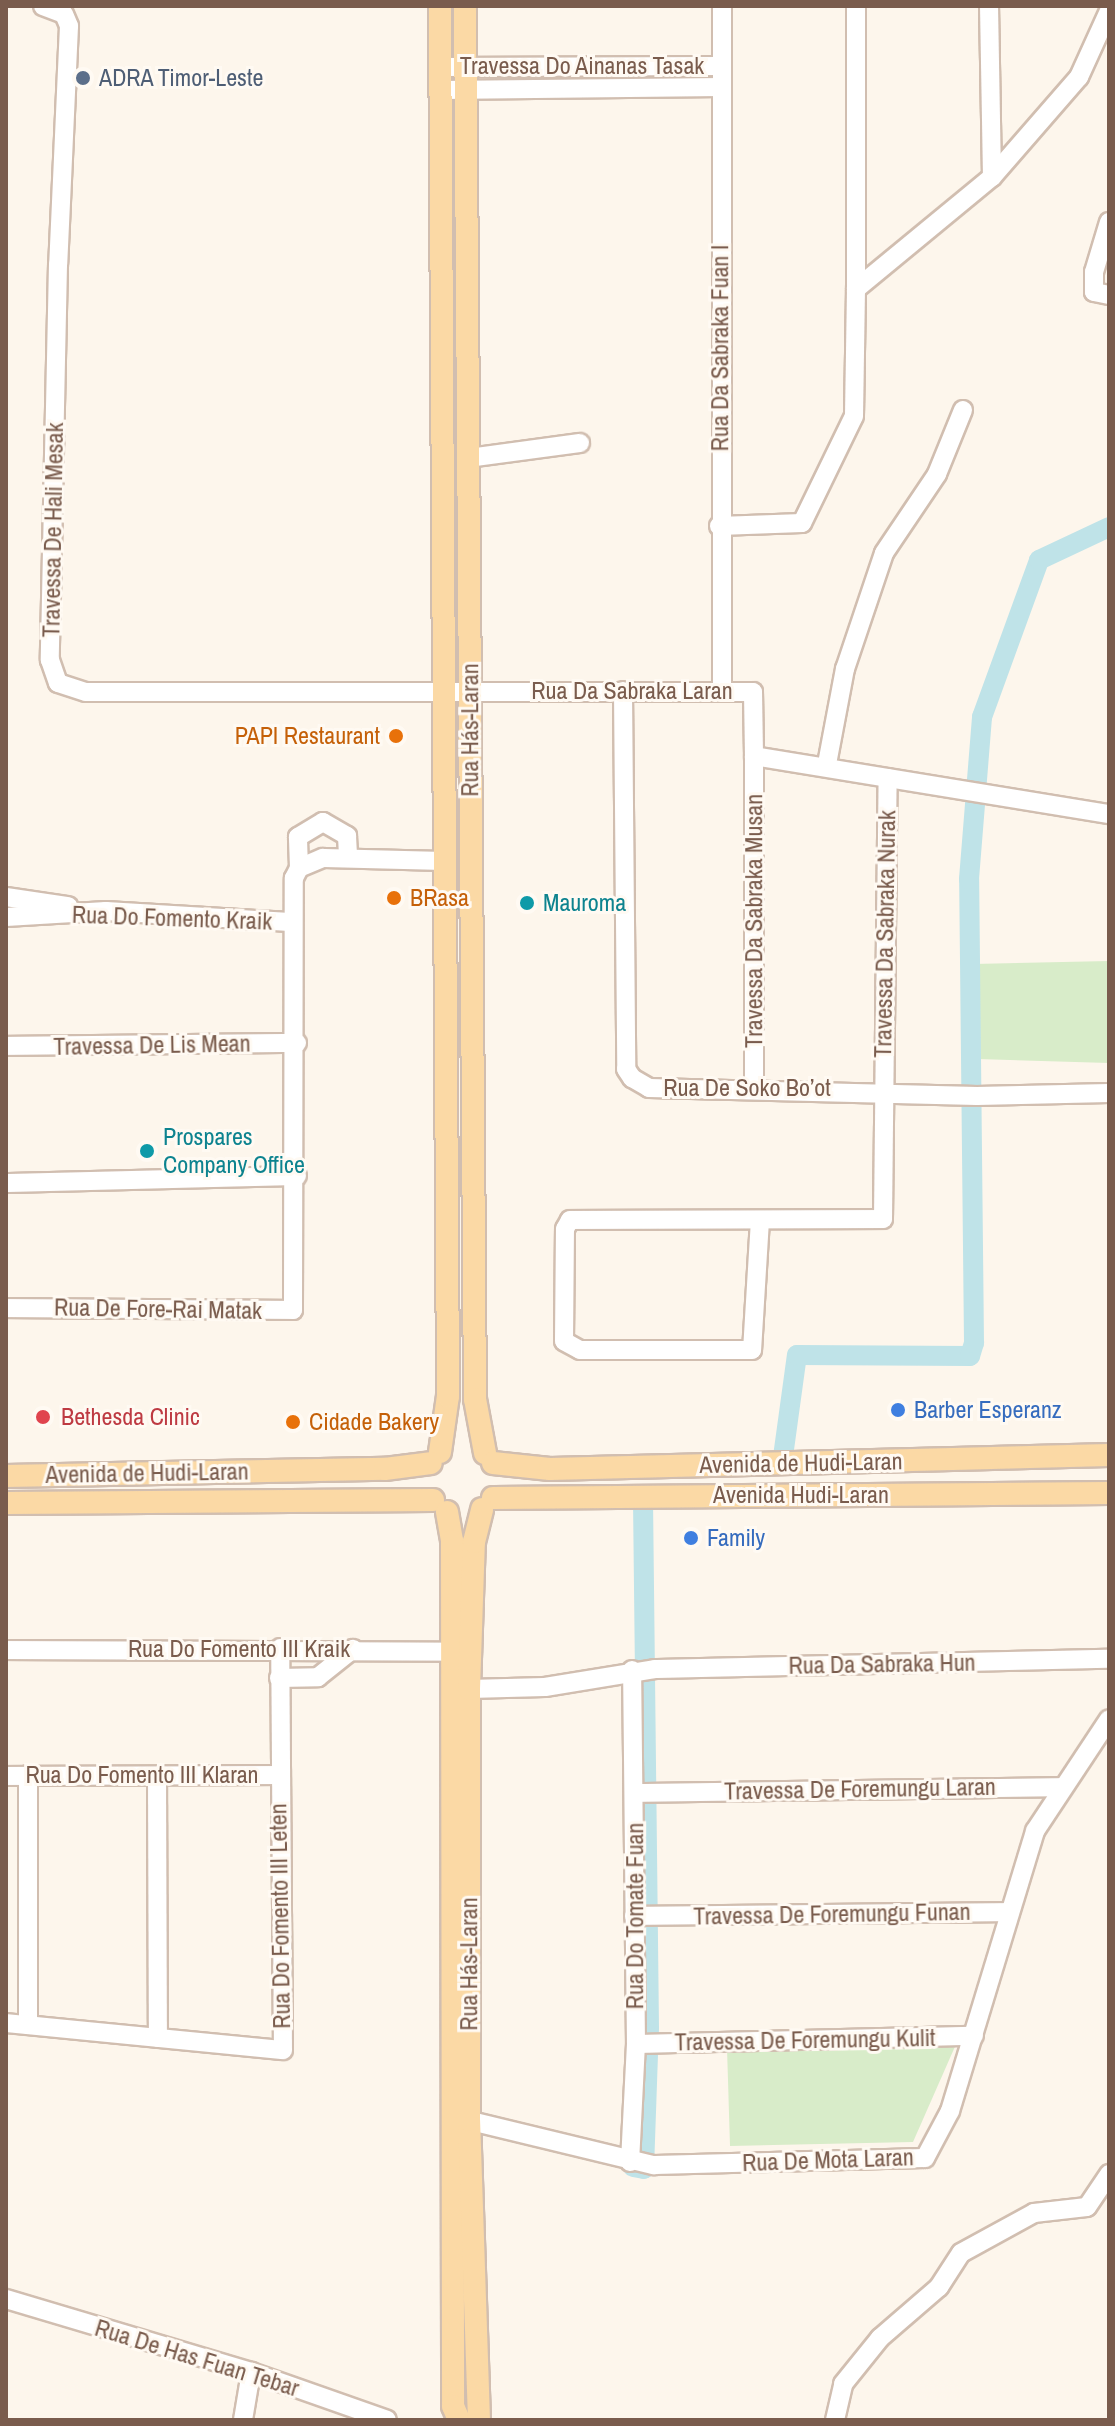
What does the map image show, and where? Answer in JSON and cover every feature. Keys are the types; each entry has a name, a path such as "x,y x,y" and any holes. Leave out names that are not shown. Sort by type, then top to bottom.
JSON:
{"main road":[{"name":"Rua Hás-Laran","path":"435,1458 448,1396 441,692 440,6"},
{"name":"Rua Hás-Laran","path":"465,6 475,1399 489,1458"},
{"path":"445,885 471,886"},
{"path":"6,1503 440,1506 459,1515 488,1503 497,1474 489,1458 463,1444 435,1458 427,1482 440,1506"},
{"name":"Avenida de Hudi-Laran","path":"489,1458 550,1469 1109,1455"},
{"name":"Avenida de Hudi-Laran","path":"6,1476 385,1469 435,1458"},
{"name":"Avenida Hudi-Laran","path":"488,1503 1109,1493"},
{"name":"Rua Hás-Laran","path":"459,2420 453,2406 469,1689 461,1652 474,1542 488,1503"},
{"name":"Rua Hás-Laran","path":"440,1506 452,1541 461,1652 460,2118 479,2420"}],"street":[{"name":"Travessa De Hali Mesak","path":"43,6 64,14 69,26 58,264 50,660 58,683 86,692 441,692"},
{"name":"Rua Da Sabraka Fuan I","path":"722,6 719,526 722,689"},
{"path":"719,526 802,523 854,416 856,6"},
{"path":"989,6 992,177"},
{"path":"856,289 992,177 1079,77 1109,11"},
{"name":"Travessa Do Ainanas Tasak","path":"441,67 722,66"},
{"name":"Travessa Do Ainanas Tasak","path":"442,90 722,87"},
{"path":"1109,222 1094,272 1094,292 1109,295"},
{"path":"827,764 845,669 884,553 937,474 963,410"},
{"path":"469,458 580,443"},
{"name":"Rua Da Sabraka Laran","path":"441,692 722,689 753,692 754,756"},
{"name":"Rua De Soko Bo’ot","path":"623,691 626,1069 649,1088 881,1090 977,1096 1109,1093"},
{"path":"754,756 827,764 966,794 1109,814"},
{"name":"Travessa Da Sabraka Musan","path":"754,756 754,1087"},
{"name":"Travessa Da Sabraka Nurak","path":"760,1220 883,1219 881,1090 888,778"},
{"name":"Rua De Fore-Rai Matak","path":"6,1308 293,1310 297,1043 290,922 299,868 298,837 323,822 347,836 348,857"},
{"path":"299,868 323,858 445,861"},
{"path":"6,897 106,911"},
{"name":"Rua Do Fomento Kraik","path":"6,917 106,911 290,922"},
{"name":"Travessa De Lis Mean","path":"6,1046 297,1043"},
{"path":"6,1183 297,1176"},
{"path":"570,1220 760,1220 752,1350 580,1350 564,1341 565,1229 570,1220"},
{"name":"Rua Do Fomento III Kraik","path":"6,1650 280,1648 461,1652"},
{"name":"Rua Do Fomento III Leten","path":"6,2023 283,2050 277,1775 280,1648"},
{"path":"279,1678 318,1677 353,1649"},
{"name":"Rua Da Sabraka Hun","path":"632,1670 1109,1659"},
{"path":"469,1689 545,1687 632,1670"},
{"name":"Rua Do Tomate Fuan","path":"630,2162 636,2044 632,1670"},
{"name":"Rua De Mota Laran","path":"460,2118 630,2162 654,2165 925,2158 950,2111 1035,1831 1109,1719"},
{"path":"28,1775 28,2025"},
{"name":"Rua Do Fomento III Klaran","path":"6,1776 277,1775"},
{"path":"157,1776 158,2038"},
{"name":"Travessa De Foremungu Laran","path":"635,1793 1062,1787"},
{"name":"Travessa De Foremungu Funan","path":"634,1916 1008,1912"},
{"name":"Travessa De Foremungu Kulit","path":"636,2044 974,2036"},
{"path":"835,2420 843,2384 880,2338 939,2287 961,2253 1034,2213 1087,2207 1109,2174"},
{"name":"Rua De Has Fuan Tebar","path":"6,2299 251,2372 387,2420"},
{"path":"243,2420 251,2372"}],"green space":[{"path":"1109,961 1109,1063 977,1059 973,964"},
{"path":"957,2042 913,2142 730,2146 727,2048"}],"waterway":[{"path":"782,1464 797,1355 970,1356 974,1343 969,879 982,717 1039,560 1109,527"},
{"path":"633,2167 644,2169 649,2028 643,1497"}],"place":[{"name":"ADRA Timor-Leste","path":"83,78"},
{"name":"PAPI Restaurant","path":"396,736"},
{"name":"BRasa","path":"394,898"},
{"name":"Mauroma","path":"527,903"},
{"name":"Prospares Company Office","path":"147,1151"},
{"name":"Barber Esperanz","path":"898,1410"},
{"name":"Bethesda Clinic","path":"43,1417"},
{"name":"Cidade Bakery","path":"293,1422"},
{"name":"Family","path":"691,1538"}]}
